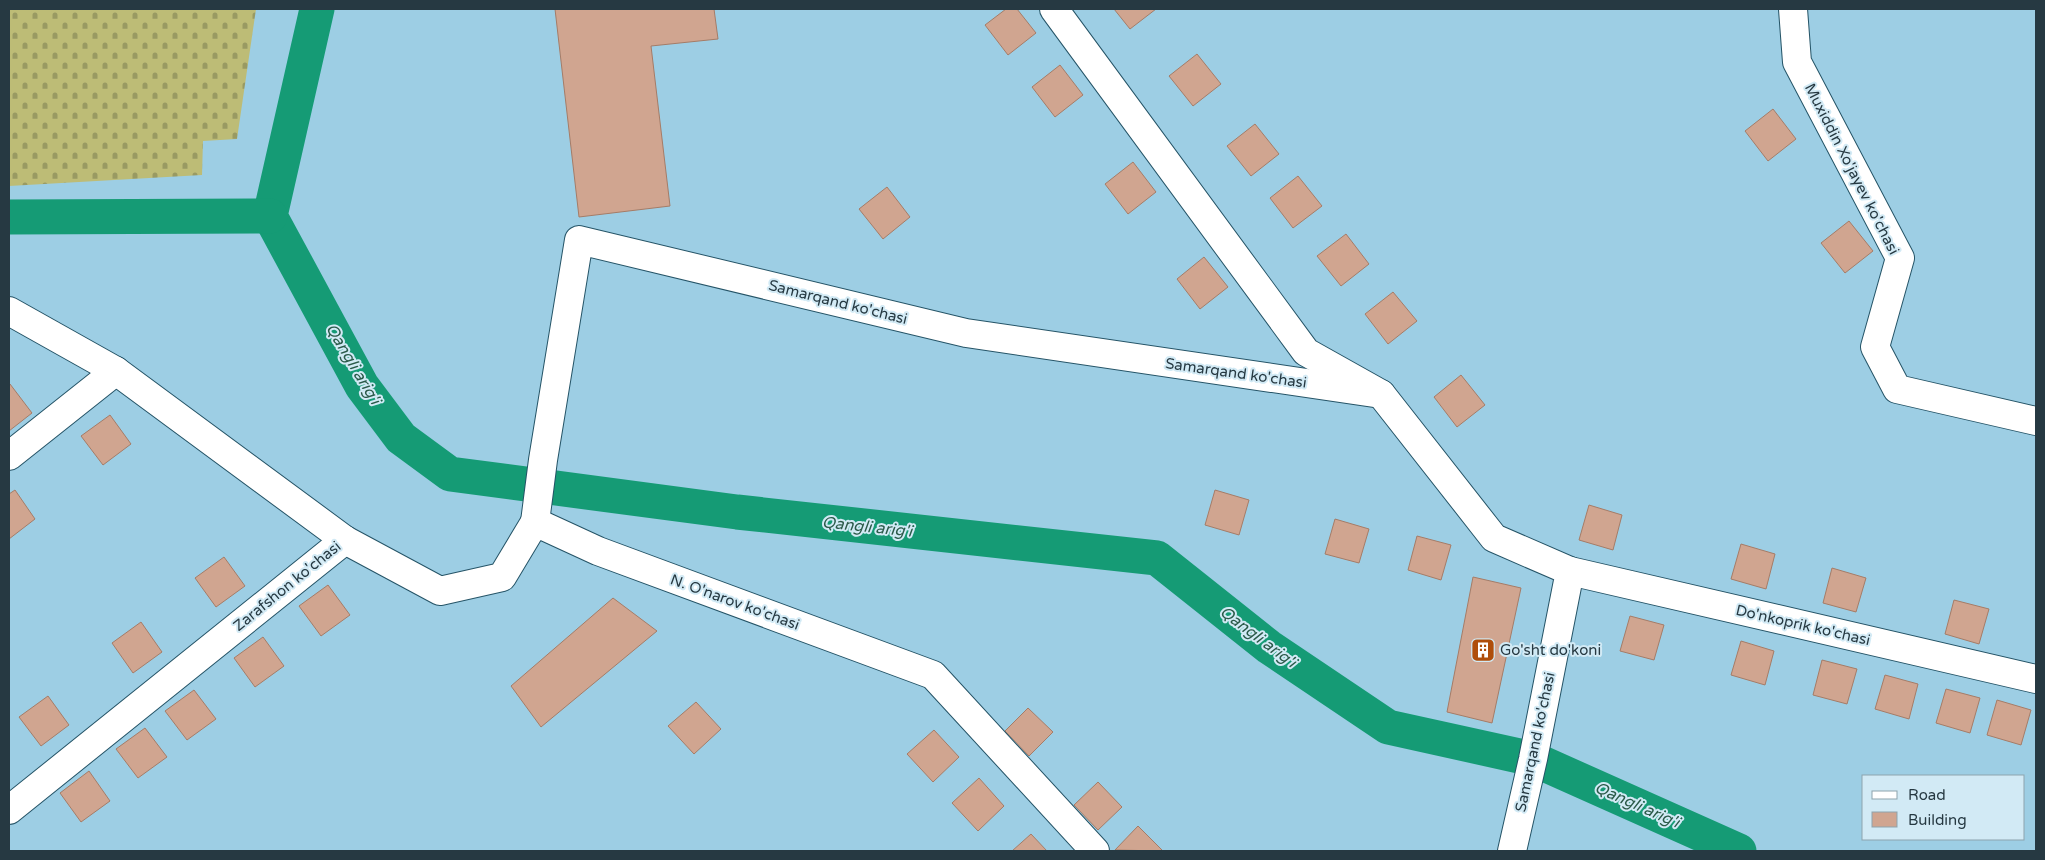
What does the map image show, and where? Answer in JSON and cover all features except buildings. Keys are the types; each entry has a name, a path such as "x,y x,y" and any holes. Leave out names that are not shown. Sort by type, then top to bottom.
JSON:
{"street":[{"name":"Samarqand ko'chasi","path":"1054,9 1306,352 1381,394 1494,538 1570,571 1534,759 1512,851"},
{"name":"Muxiddin Xo'jayev ko'chasi","path":"1793,9 1797,62 1900,258 1875,347 1897,389 2036,421"},
{"name":"Samarqand ko'chasi","path":"535,522 542,460 579,240 966,333 1381,394"},
{"name":"Zarafshon ko'chasi","path":"9,311 116,372 345,540 9,810"},
{"path":"9,456 116,372"},
{"path":"345,540 440,591 502,577 535,522"},
{"name":"N. O'narov ko'chasi","path":"535,522 598,551 933,675 1095,851"},
{"name":"Do'nkoprik ko'chasi","path":"1570,571 2036,679"}],"green space":[{"path":"9,9 256,9 237,139 203,141 202,175 9,186"}],"waterway":[{"name":"Qangli arig'i","path":"317,9 270,216 362,386 401,438 450,474 737,512 1157,558 1269,647 1388,727 1533,759 1739,851"},
{"path":"9,217 270,216"}],"place":[{"name":"Go'sht do'koni","path":"1483,650"}]}
